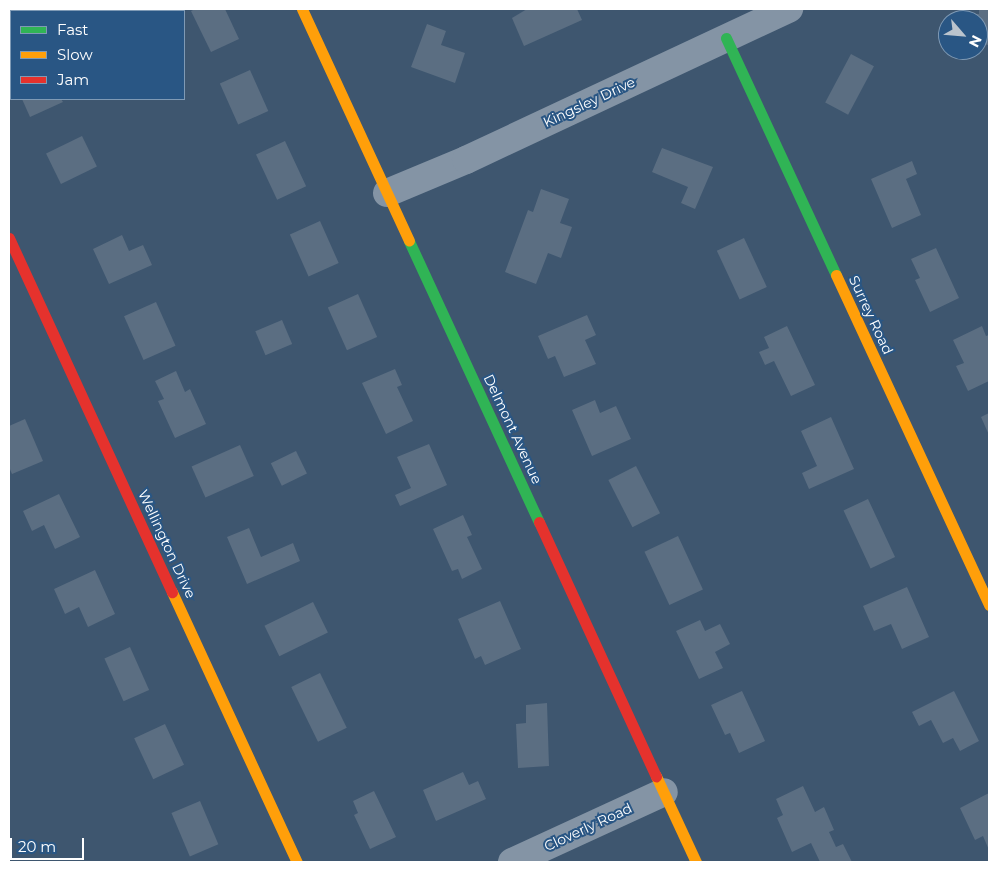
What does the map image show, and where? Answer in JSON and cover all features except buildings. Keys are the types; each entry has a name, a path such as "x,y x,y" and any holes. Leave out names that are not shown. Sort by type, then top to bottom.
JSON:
{"street":[{"name":"Delmont Avenue","path":"302,9 696,862"},
{"name":"Kingsley Drive","path":"387,193 466,160 789,9"},
{"name":"Surrey Road","path":"726,38 989,605"},
{"name":"Wellington Drive","path":"9,238 297,862"},
{"name":"Cloverly Road","path":"512,862 664,792"}],"traffic: fast":[{"path":"726,38 836,275"},
{"path":"409,241 539,522"}],"traffic: slow":[{"path":"302,9 409,241"},
{"path":"836,275 989,605"},
{"path":"172,592 297,862"},
{"path":"656,776 696,862"}],"traffic: jam":[{"path":"9,238 172,592"},
{"path":"539,522 656,776"}]}
